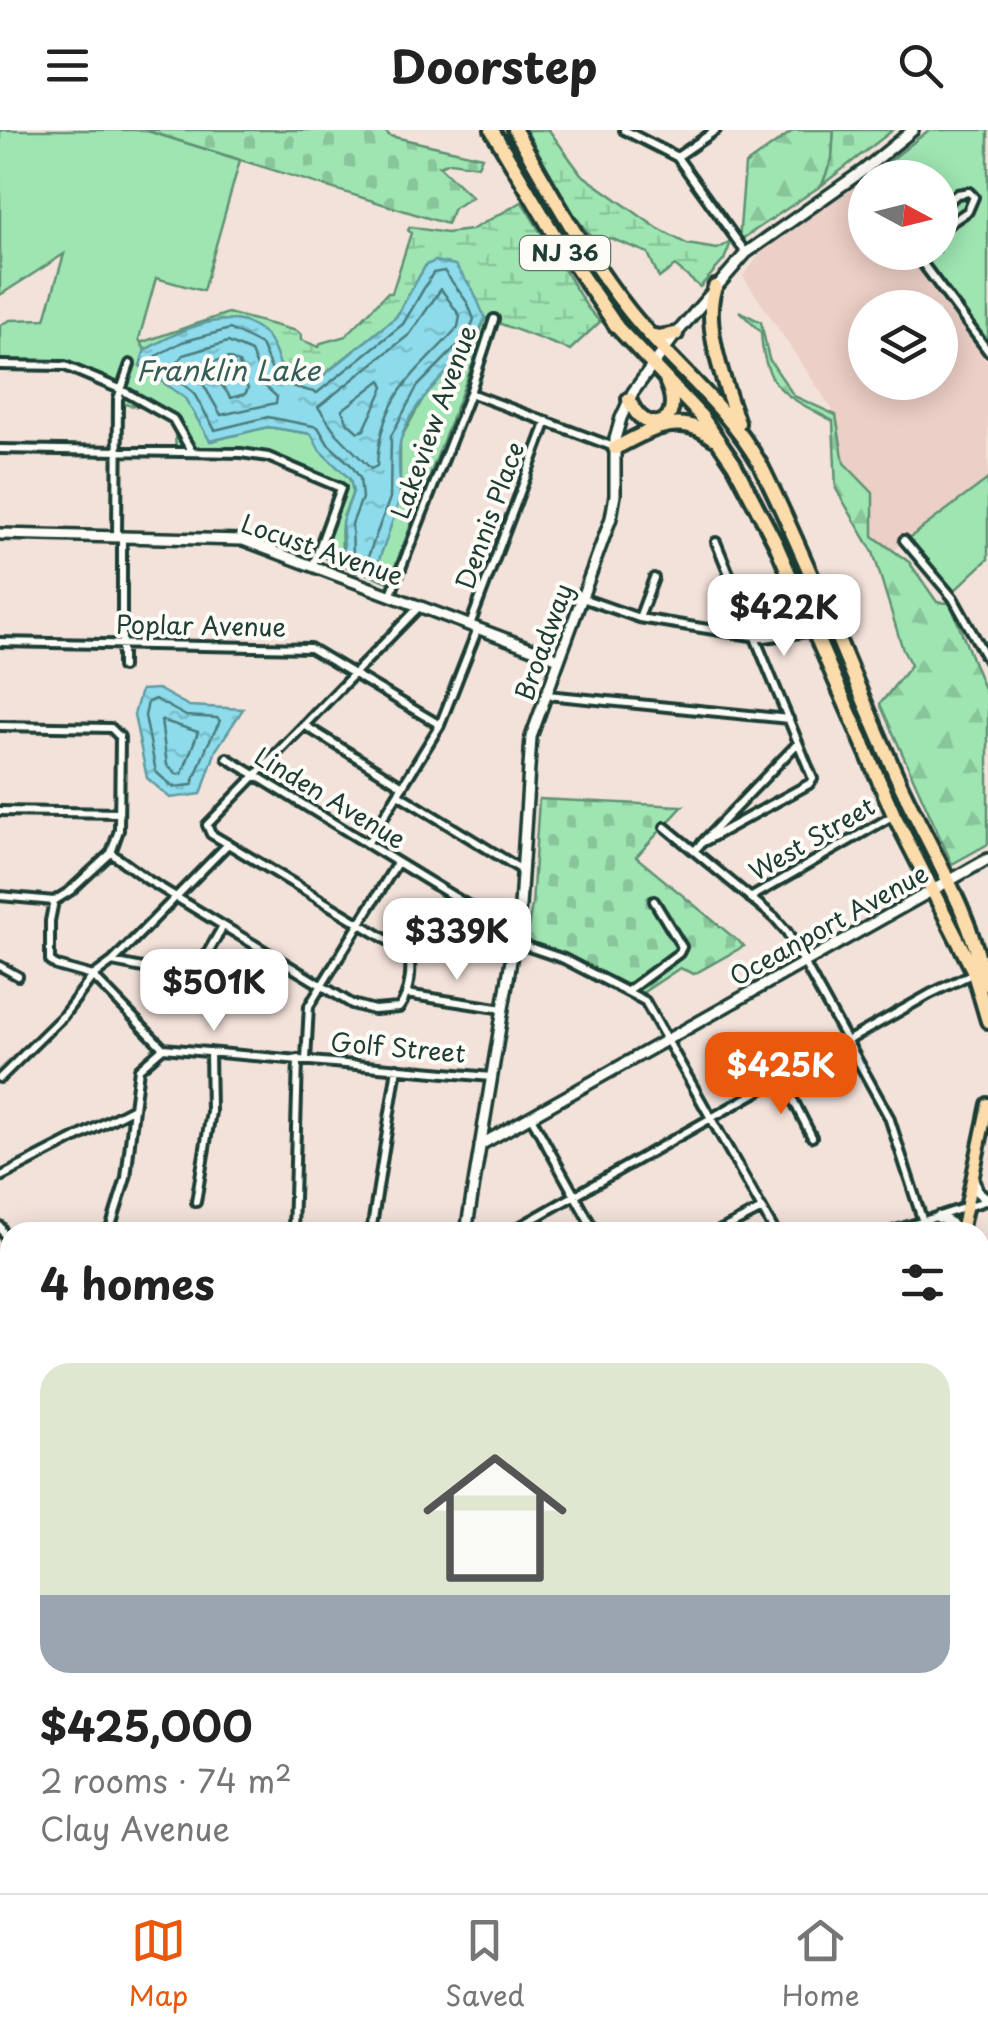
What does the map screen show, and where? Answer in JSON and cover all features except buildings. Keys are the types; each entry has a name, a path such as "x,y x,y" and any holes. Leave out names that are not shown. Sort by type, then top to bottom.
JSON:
{"highway":[{"name":"NJ 36","path":"492,130 564,251 617,328 701,416 764,519 894,815 930,890 978,967 988,1020"},
{"name":"NJ 36","path":"515,130 596,265 650,334 740,430 781,506 902,787 948,881 988,1001"},
{"path":"715,287 704,312 740,430"},
{"path":"650,334 676,334"},
{"path":"629,399 636,416 643,421 656,424 666,419 674,400 664,376"},
{"path":"615,448 634,435 678,424 702,429 722,445"}],"main road":[{"path":"962,1222 988,1104"}],"street":[{"path":"624,130 677,157 746,253"},
{"path":"677,157 716,130"},
{"path":"881,160 913,130"},
{"path":"715,287 746,253 848,186"},
{"path":"958,195 969,192 974,198 968,211 958,218"},
{"path":"927,270 988,351"},
{"name":"Broadway","path":"468,1222 515,938 530,743 613,510 617,429 629,399 676,334 704,312"},
{"name":"Lakeview Avenue","path":"390,594 470,393 494,319"},
{"path":"122,667 118,452 120,389 130,364"},
{"path":"0,365 65,366 120,389 173,418 192,453"},
{"path":"470,393 615,448"},
{"name":"Dennis Place","path":"367,844 440,724 547,421"},
{"path":"0,449 260,455 341,487 313,565"},
{"name":"Locust Avenue","path":"0,534 237,538 559,659"},
{"path":"904,540 954,598 988,661"},
{"path":"705,842 812,781 716,542"},
{"path":"639,618 654,578"},
{"path":"582,598 639,618 755,637 815,631"},
{"path":"111,853 352,1004 374,1010 396,1009 404,1002 410,957 208,828 211,820 420,606"},
{"path":"834,626 850,623"},
{"name":"Poplar Avenue","path":"0,642 304,648 322,653 440,724"},
{"path":"545,695 789,719"},
{"path":"304,725 523,870"},
{"path":"0,726 111,728 118,733 119,813 111,853 70,891 54,901 0,896"},
{"path":"694,851 798,742"},
{"name":"Linden Avenue","path":"226,758 515,938 629,990"},
{"path":"0,810 119,813"},
{"name":"West Street","path":"750,898 894,815"},
{"path":"665,827 782,925 892,1125 923,1222 988,1200 978,1192 973,1177"},
{"path":"0,1078 63,1016 93,976 112,962 228,844"},
{"name":"Oceanport Avenue","path":"480,1145 988,859"},
{"path":"294,1222 302,1060 309,1006 397,863"},
{"path":"54,901 50,961 93,976 163,1048 140,1069 126,1178 112,1222"},
{"path":"654,901 682,947 629,990 649,1005 770,1222"},
{"path":"112,962 189,978 196,973 224,926"},
{"path":"528,1222 978,967"},
{"path":"1,970 18,976"},
{"path":"406,994 502,1009"},
{"name":"Golf Street","path":"163,1048 491,1076"},
{"path":"196,1202 211,1112 210,1052"},
{"path":"373,1222 397,1068"},
{"path":"783,1080 812,1137"},
{"path":"0,1177 134,1108"},
{"path":"530,1117 589,1222"},
{"path":"735,1222 762,1208"},
{"path":"938,1217 947,1222"}],"shaded area":[{"path":"848,190 848,270 919,270 934,290 848,290 848,400 958,400 958,323 988,363 988,478 894,551 873,536 872,493 844,463 836,415 743,276 764,249"}],"green space":[{"path":"0,130 144,130 240,160 203,291 156,278 139,339 145,350 140,366 185,398 211,441 268,427 311,434 351,483 352,495 342,533 343,564 351,568 316,554 337,486 265,457 176,453 174,413 118,403 119,390 69,369 0,367 0,325 10,320 45,319 64,254 0,295"},
{"path":"144,130 384,130 390,136 482,157 478,166 450,162 439,166 472,197 454,208 447,224"},
{"path":"526,130 549,130 581,174 657,228 687,244 717,249 731,242 724,260 700,287 675,266 659,278 648,253 610,238 598,245 574,215"},
{"path":"794,130 834,130 832,159 822,185 739,241 745,165"},
{"path":"834,130 893,130 854,160 848,160 848,165 822,185 832,159"},
{"path":"929,130 988,130 988,349 958,311 958,290 942,290 931,270 958,270 958,160 891,160"},
{"path":"522,202 600,322 570,350 485,318 471,290 426,265 396,317 313,383 283,373 267,337 254,326 239,321 206,323 145,350 140,343 228,313 297,331 301,340 319,347 346,336 387,293 392,293 410,227 446,233 471,230"},
{"path":"739,311 761,322 769,359 794,396 836,415 844,463 873,493 873,536 909,562 937,602 950,603 988,699 988,844 952,864 880,704 911,665 873,552 836,489 833,421 781,389 767,367 761,332"},
{"path":"485,318 490,319 389,582 367,574 372,575 400,498 400,440 426,393 476,341"},
{"path":"988,479 988,559 950,595 905,541"},
{"path":"539,799 683,806 636,857 744,946 694,974 680,968 636,997 562,961 524,950 532,905"}],"water":[{"name":"Franklin Lake","path":"435,261 455,265 473,290 485,318 467,350 408,421 400,445 400,494 388,535 372,575 356,573 342,559 342,522 353,492 350,479 320,451 311,434 268,427 210,441 185,398 140,365 145,350 174,335 207,323 240,321 267,337 283,373 314,383 396,317 426,265"},
{"path":"158,689 189,706 243,709 216,750 201,794 170,798 147,778 134,715 141,690"}]}
